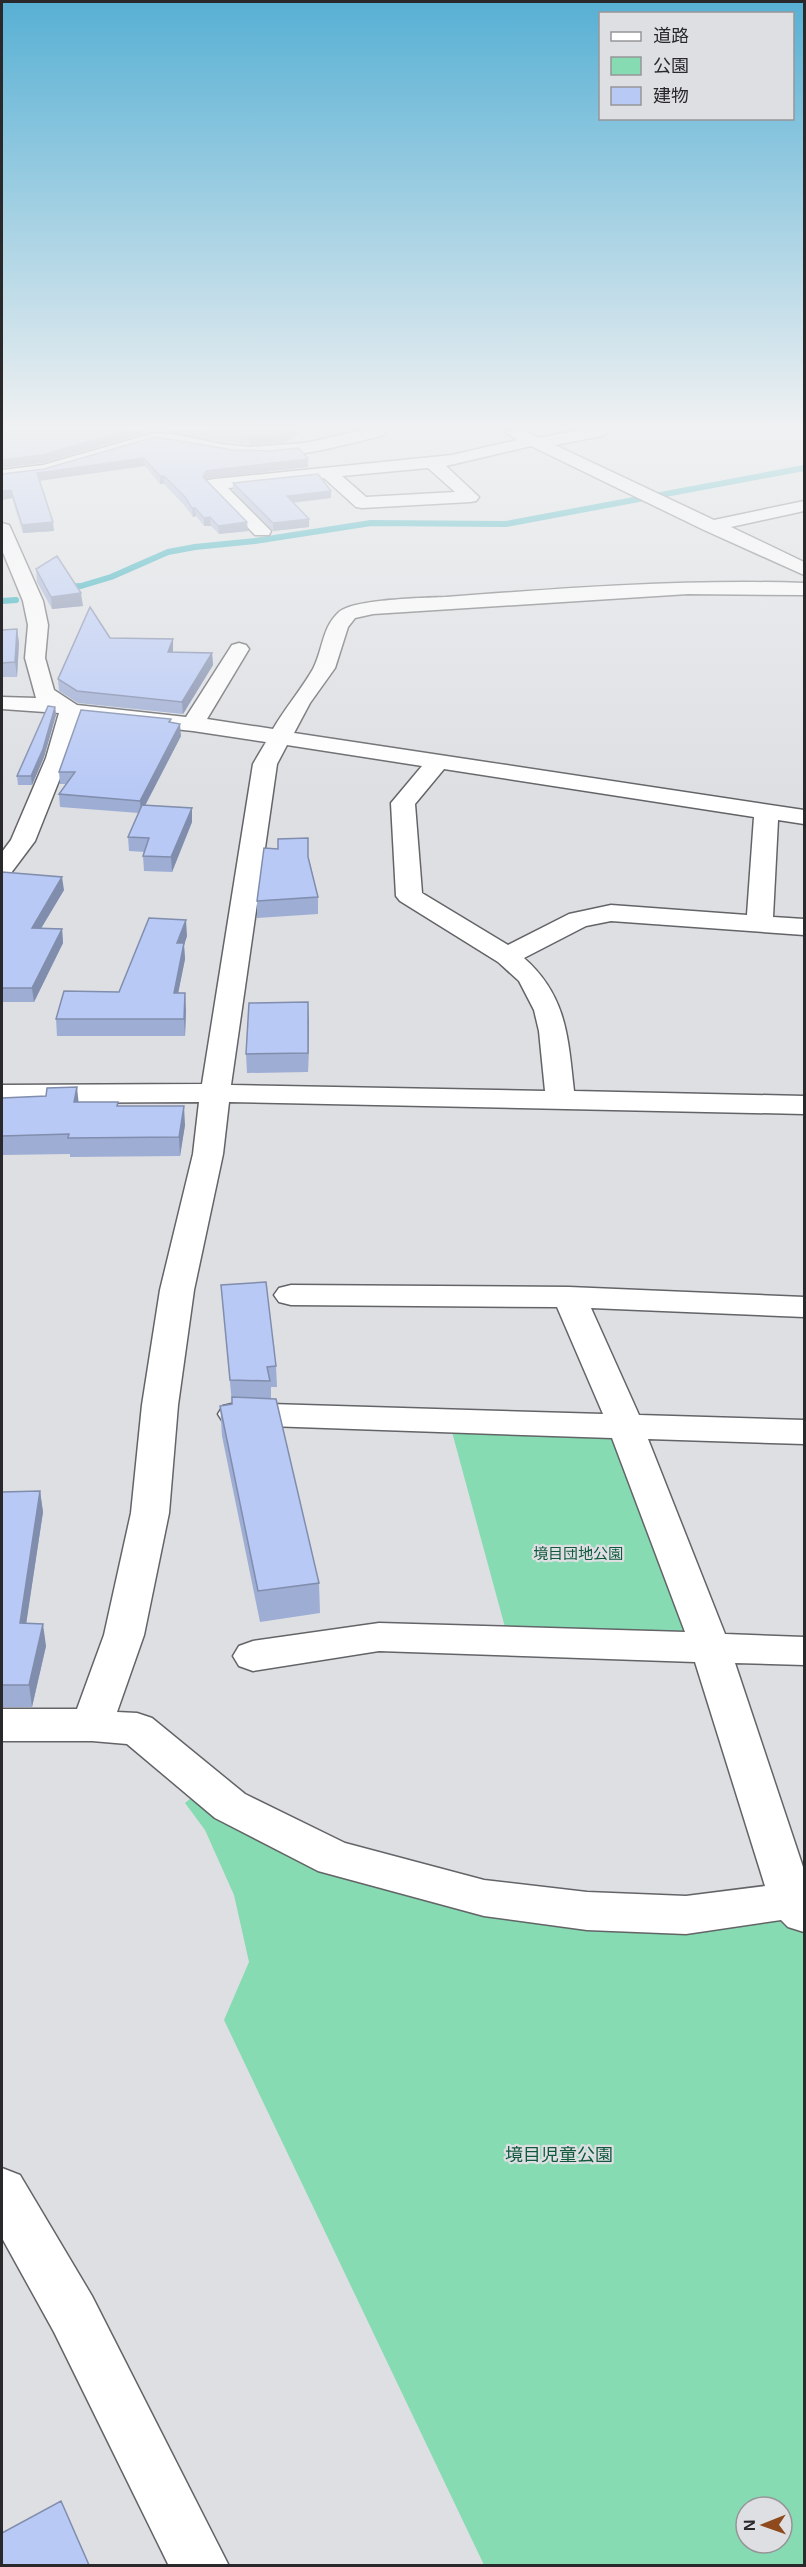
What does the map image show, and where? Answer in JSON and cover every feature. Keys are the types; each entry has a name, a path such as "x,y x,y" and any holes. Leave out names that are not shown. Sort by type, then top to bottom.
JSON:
{"street":[{"path":"11,551 33,601 38,625 35,658 44,693 66,708"},
{"path":"765,551 804,569"},
{"path":"92,1725 124,1635 150,1513 160,1405 177,1290 208,1154 215,1093 265,764 299,703 324,668 338,625 348,614 373,608 688,588 804,589"},
{"path":"193,724 239,649"},
{"path":"2,703 66,708 193,724 439,760 804,818"},
{"path":"2,868 23,841 57,758 66,708"},
{"path":"439,760 403,803 409,896 507,956 530,977 548,1011 553,1031 560,1100"},
{"path":"760,922 766,811"},
{"path":"507,956 578,920 611,913 760,922 804,927"},
{"path":"2,1094 215,1093 804,1105"},
{"path":"291,1295 569,1297 804,1307"},
{"path":"2,1725 92,1725 137,1729 230,1806 334,1858 484,1898 587,1911 686,1915 800,1905 710,1647 626,1427 569,1297"},
{"path":"234,1414 804,1432"},
{"path":"253,1656 379,1637 804,1651"},
{"path":"2,2191 72,2314 200,2565"}],"green space":[{"name":"境目団地公園","path":"449,1421 626,1427 710,1647 509,1642"},
{"name":"境目児童公園","path":"206,1786 230,1806 484,1898 793,1903 804,1914 804,2565 484,2565 224,2020 249,1962 234,1895 205,1830 185,1803"}],"building":[{"path":"57,556 81,593 51,597 36,569"},
{"path":"90,607 110,638 173,639 168,652 212,653 182,702 77,691 58,679"},
{"path":"17,629 15,662 2,663 2,630"},
{"path":"48,706 55,707 43,749 31,776 17,776"},
{"path":"81,710 171,719 169,722 180,724 140,801 59,794 75,772 59,772"},
{"path":"142,805 192,808 171,857 143,856 149,838 128,837"},
{"path":"308,838 308,857 318,897 257,901 264,848 278,849 278,839"},
{"path":"2,872 62,877 32,928 62,929 32,988 2,988"},
{"path":"149,918 186,920 177,943 184,943 174,993 185,993 184,1019 56,1019 64,991 119,992"},
{"path":"308,1002 308,1053 246,1054 249,1003"},
{"path":"77,1087 74,1102 118,1102 117,1106 184,1106 179,1137 68,1138 69,1134 2,1136 2,1098 46,1096 47,1088"},
{"path":"266,1282 276,1366 267,1367 270,1381 230,1380 221,1285"},
{"path":"232,1397 276,1399 319,1583 258,1591 220,1406 232,1404"},
{"path":"40,1491 20,1623 43,1624 29,1685 2,1685 2,1492"},
{"path":"61,2501 89,2565 2,2565 2,2533"}],"waterway":[{"path":"63,587 81,586 111,577 175,551"},
{"path":"2,601 16,600"}]}
